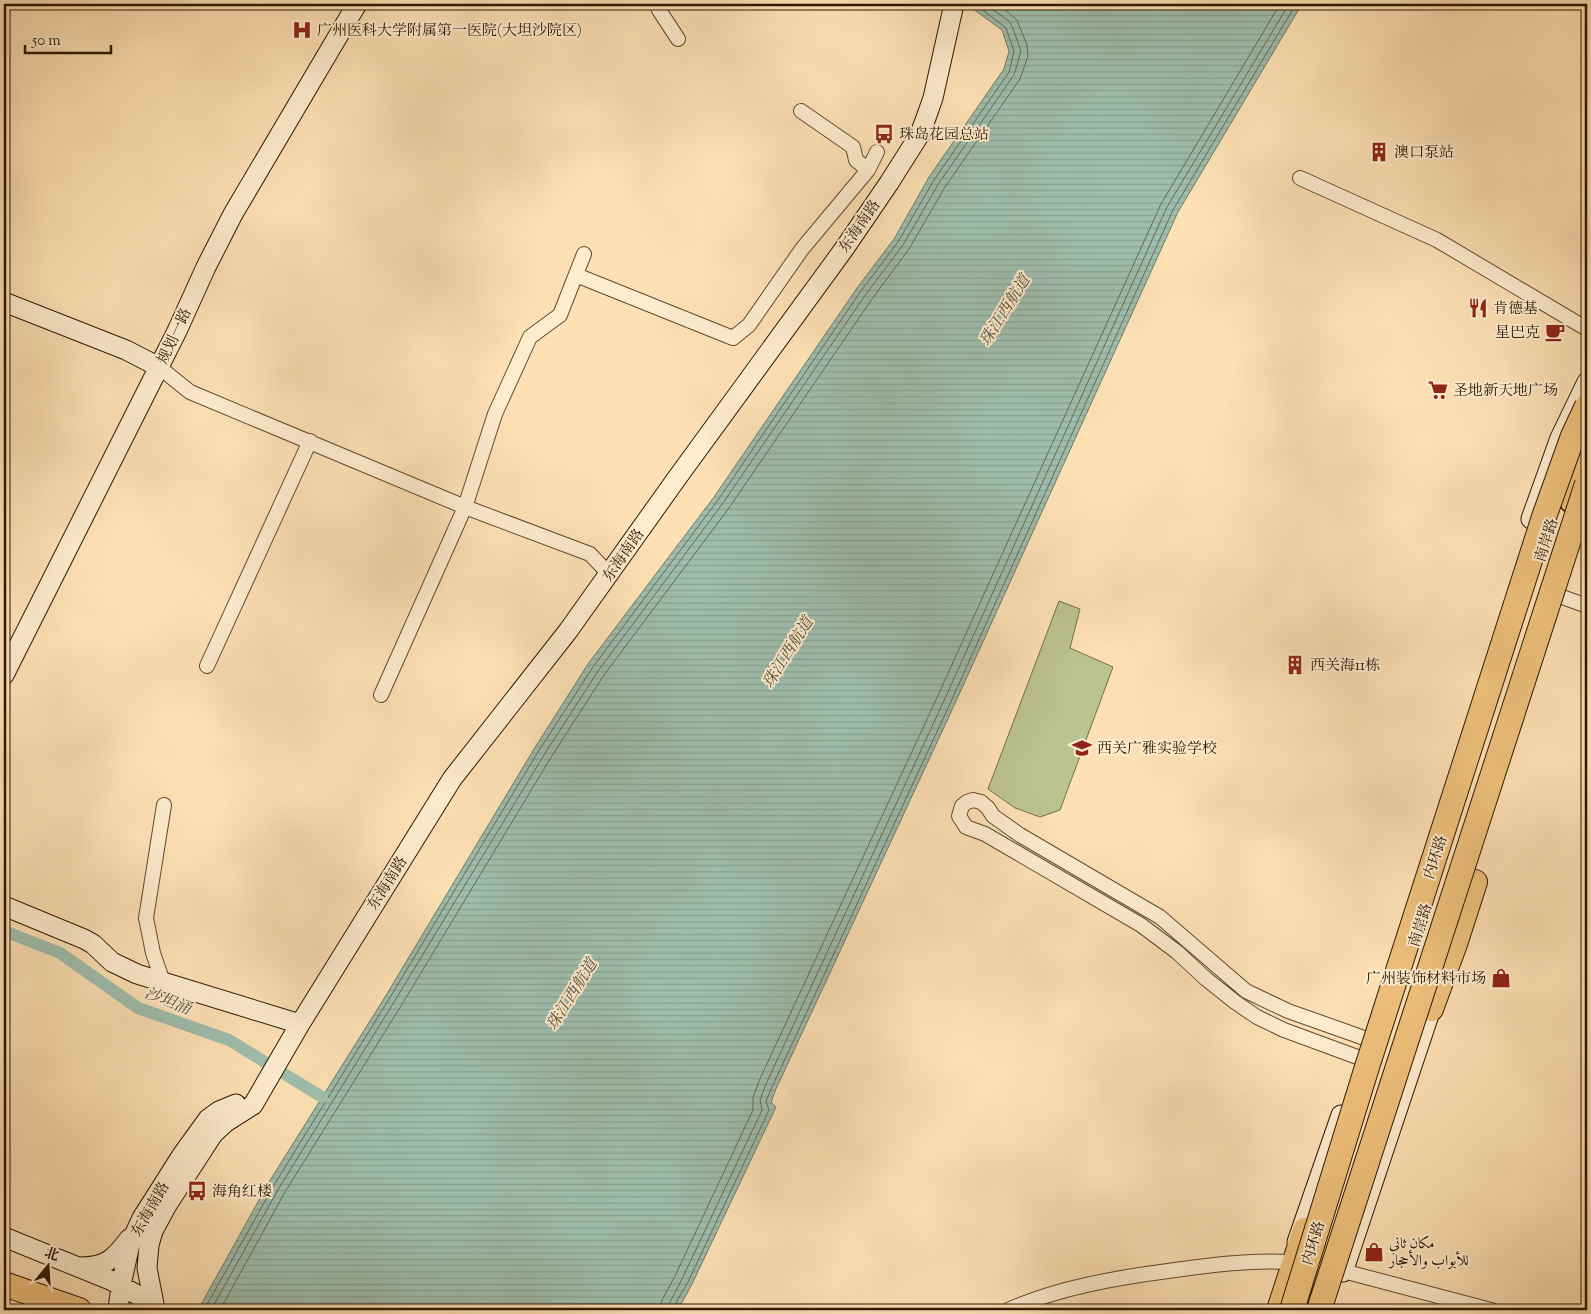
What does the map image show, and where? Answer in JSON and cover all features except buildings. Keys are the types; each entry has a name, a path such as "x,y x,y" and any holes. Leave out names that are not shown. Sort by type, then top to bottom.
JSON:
{"highway":[{"name":"内环路","path":"1312,1306 1363,1062 1558,475 1573,436 1586,391"},
{"name":"内环路","path":"1312,1306 1587,484"},
{"path":"1431,1009 1455,944 1587,534"},
{"path":"1277,1310 1363,1062"},
{"path":"4,1276 71,1308"},
{"path":"4,1284 71,1308"}],"main road":[{"name":"南岸路","path":"1312,1306 1398,993 1562,486 1587,425"},
{"name":"南岸路","path":"1312,1306 1587,457"}],"street":[{"name":"规划一路","path":"4,676 159,367 233,214 357,4"},
{"path":"657,4 678,39"},
{"name":"东海南路","path":"154,1307 147,1268 149,1245 158,1220 213,1134 226,1122 253,1105 300,1024 452,780 558,644 861,225 920,134 933,98 951,4"},
{"path":"801,111 853,148 856,160 868,170"},
{"path":"576,275 733,338 749,325 802,249 868,170 877,152"},
{"path":"1300,178 1437,240 1587,329"},
{"path":"381,695 465,507 495,414 530,337 560,315 584,254"},
{"path":"4,302 126,350 159,367 190,392 465,507 590,554 609,574"},
{"path":"1277,1310 1290,1262 1363,1062 1366,1039 1534,509 1560,438 1586,391"},
{"path":"207,666 310,441"},
{"path":"1312,1306 1343,1271 1431,1009 1440,963 1554,594 1587,495"},
{"path":"1554,594 1587,606"},
{"path":"1488,761 1511,735"},
{"path":"1363,1062 1257,1017 1235,1002 1177,952 1140,925 985,834 966,827 959,816 962,806 966,802 973,800 980,802 988,808 993,816 1020,835 1160,917 1246,990 1288,1010 1366,1039"},
{"path":"163,982 153,953 146,918 164,805"},
{"path":"4,906 84,938 112,962 124,969 300,1024"},
{"path":"1420,970 1431,1009"},
{"name":"东海南路","path":"118,1310 121,1285 135,1230 182,1155 208,1119 266,1085"},
{"path":"79,1267 100,1266 115,1257 135,1230"},
{"path":"4,1237 121,1285 154,1307"},
{"path":"1008,1310 1063,1291 1127,1277 1241,1261 1290,1262"},
{"path":"1343,1271 1490,1310"},
{"path":"111,1310 121,1285"}],"green space":[{"path":"1059,601 1080,609 1070,648 1113,667 1060,810 1040,817 1015,808 988,789"}],"water":[{"name":"珠江西航道","path":"970,4 1302,4 1178,212 952,710 776,1089 771,1102 776,1107 678,1310 198,1310 269,1182 385,997 534,749 588,664 714,497 857,288 894,239 929,177 1004,69 1009,51 1002,30 969,6"}],"waterway":[{"name":"沙坦涌","path":"4,931 60,953 138,1008 229,1040 322,1097"}],"place":[{"name":"广州医科大学附属第一医院(大坦沙院区)","path":"302,30"},
{"name":"珠岛花园总站","path":"884,134"},
{"name":"澳口泵站","path":"1379,152"},
{"name":"肯德基","path":"1478,308"},
{"name":"星巴克","path":"1555,332"},
{"name":"圣地新天地广场","path":"1438,390"},
{"name":"西关海11栋","path":"1295,665"},
{"name":"西关广雅实验学校","path":"1082,748"},
{"name":"广州装饰材料市场","path":"1501,978"},
{"name":"海角红楼","path":"197,1191"},
{"name":"مكان ثاني للأبواب والأحجار","path":"1374,1252"}]}
